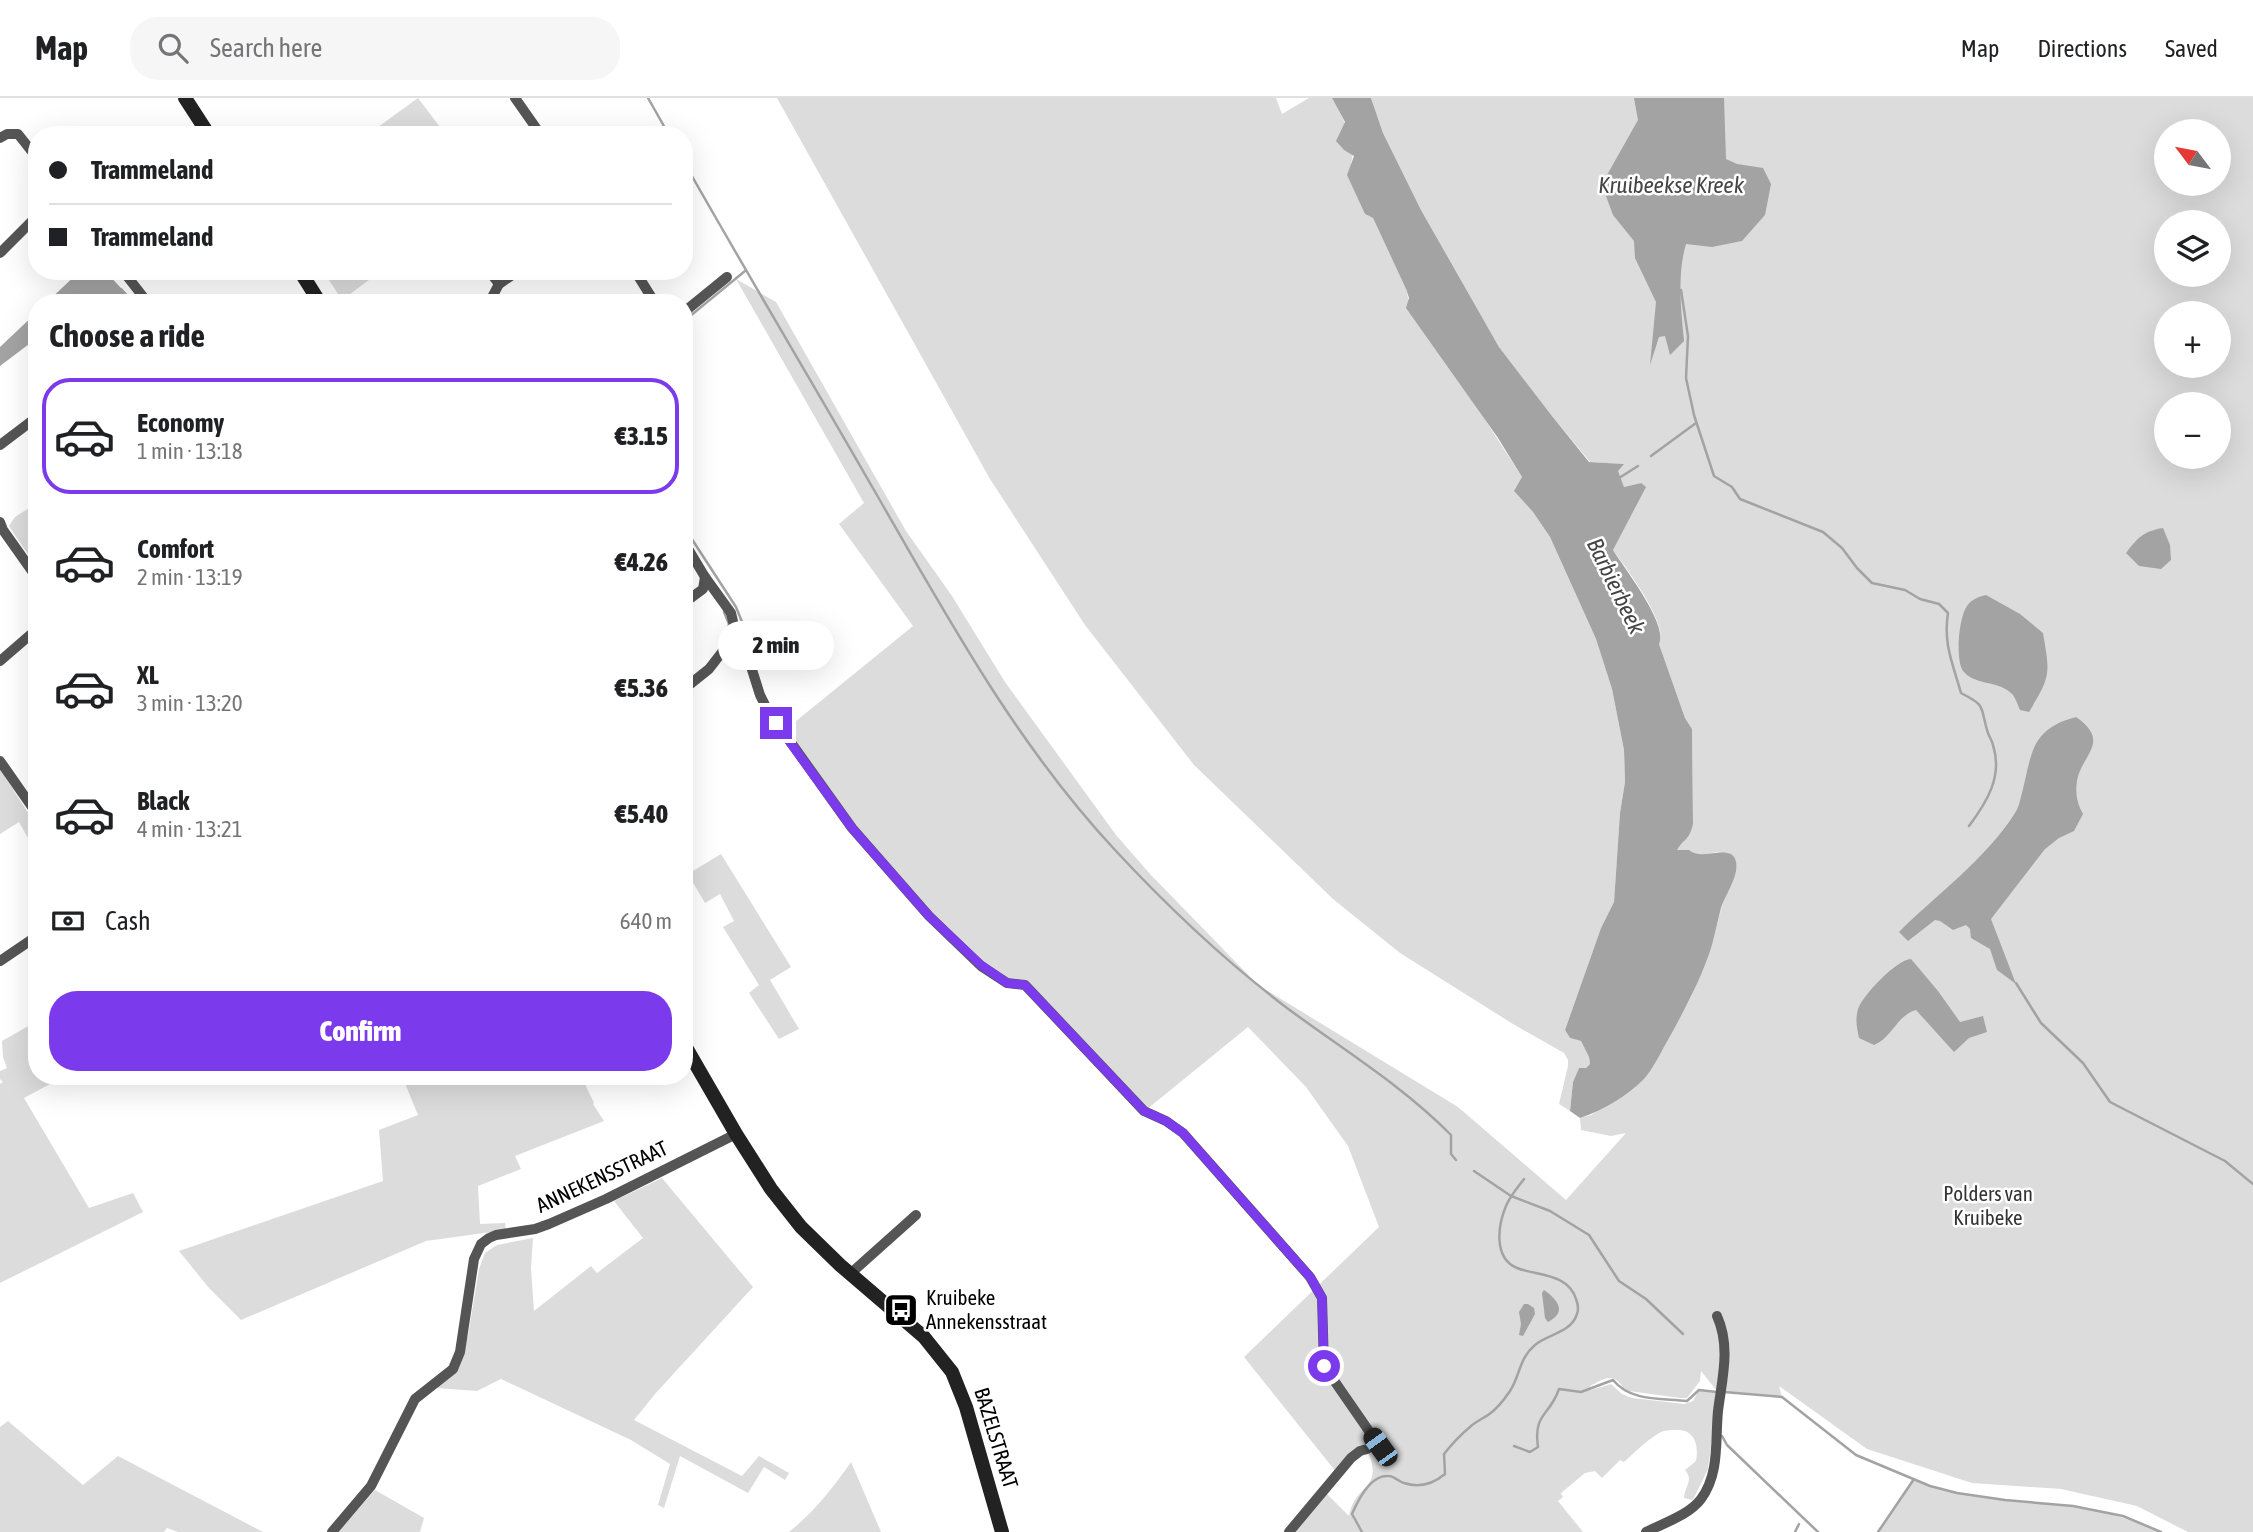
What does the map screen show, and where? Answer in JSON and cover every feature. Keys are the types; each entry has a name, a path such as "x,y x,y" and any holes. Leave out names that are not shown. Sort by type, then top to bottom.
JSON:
{"main road":[{"path":"185,98 203,126"},
{"name":"BAZELSTRAAT","path":"693,1060 771,1189 802,1227 850,1274 924,1337 952,1372 961,1391 1002,1532"}],"street":[{"path":"515,98 535,126"},
{"path":"0,138 7,134 18,134 28,147"},
{"path":"0,253 28,225"},
{"path":"693,305 727,277"},
{"path":"130,280 141,294"},
{"path":"496,280 499,284"},
{"path":"494,294 505,280"},
{"path":"0,445 28,424"},
{"path":"0,522 28,565"},
{"path":"693,556 705,577 722,597 731,614 735,630 733,638 709,669 693,682"},
{"path":"693,596 703,589 706,584 705,577"},
{"path":"733,638 745,650 760,695 776,723 852,828 929,916 981,965 1007,983 1025,985 1144,1111 1183,1133 1310,1277 1322,1298 1324,1366 1380,1447"},
{"path":"0,661 28,639"},
{"path":"0,761 28,801"},
{"path":"0,961 28,942"},
{"name":"ANNEKENSSTRAAT","path":"332,1532 371,1486 415,1399 453,1369 460,1352 474,1259 481,1244 496,1235 549,1224 736,1135"},
{"path":"850,1274 916,1215"},
{"path":"1646,1532 1696,1504 1710,1483 1717,1451 1725,1355 1717,1316"},
{"path":"1289,1532 1351,1458 1367,1449"}],"green space":[{"path":"418,98 439,126 379,126"},
{"path":"777,98 1276,98 1282,114 1309,98 1332,98 1350,139 1353,156 1351,163 1365,214 1373,218 1406,289 1409,302 1522,477 1515,492 1550,537 1596,639 1612,689 1624,750 1625,782 1620,813 1614,902 1601,928 1565,1030 1570,1038 1581,1041 1590,1064 1586,1068 1579,1068 1573,1082 1570,1111 1559,1104 1568,1066 1564,1053 1400,953 1333,899 1194,765 1085,625 990,479"},
{"name":"Polders van Kruibeke","path":"1371,98 2253,98 2253,1532 2188,1532 2137,1506 2061,1489 1972,1483 1867,1449 1779,1386 1782,1397 1718,1392 1708,1469 1693,1500 1684,1498 1689,1480 1685,1470 1696,1461 1696,1444 1688,1432 1669,1430 1654,1436 1624,1462 1620,1460 1602,1478 1595,1471 1585,1473 1561,1493 1563,1497 1558,1501 1583,1532 1289,1532 1323,1490 1349,1516 1352,1505 1371,1480 1373,1472 1367,1449 1337,1473 1244,1357 1379,1227 1348,1146 1306,1087 1248,1027 1141,1114 1025,988 1006,986 862,845 785,730 913,626 839,524 864,503 736,279 776,302 906,531 952,596 1005,682 1116,835 1151,875 1258,985 1458,1107 1566,1200 1626,1133 1611,1136 1581,1130 1580,1118 1591,1115 1644,1079 1654,1065 1691,997 1711,947 1734,873 1718,852 1699,855 1676,851 1693,824 1692,729 1685,718 1659,644 1661,635 1652,610 1613,550 1641,483 1624,487 1617,471 1623,464 1590,462 1552,416 1499,347 1421,210 1383,133","holes":["1701,1371 1717,1391 1699,1390 1693,1401 1684,1404 1632,1398 1622,1394 1611,1384 1591,1390 1590,1386 1612,1378 1629,1391 1687,1398 1700,1381"]},
{"path":"329,280 369,280 350,294 338,294"},
{"path":"28,509 28,554 9,526 15,517"},
{"path":"0,769 28,813 28,838 19,822 0,834"},
{"path":"721,854 791,967 770,980 799,1029 779,1039 749,993 759,985 723,927 734,921 720,894 705,903 693,883 693,871"},
{"path":"28,1026 28,1085 48,1085 24,1098 89,1208 133,1193 143,1212 0,1283 0,1084 3,1082 0,1079 0,1071 7,1068 2,1041"},
{"path":"406,1085 585,1085 604,1121 515,1156 521,1169 478,1186 480,1224 505,1223 506,1230 426,1241 241,1320 209,1288 179,1251 383,1181 379,1130 418,1115"},
{"path":"662,1178 753,1287 634,1420 742,1476 759,1456 789,1473 785,1480 764,1467 748,1493 680,1456 664,1508 658,1505 670,1464 631,1440 501,1379 477,1391 437,1388 468,1336 479,1269 485,1253 497,1245 533,1238 531,1268 534,1311 591,1266 597,1273 643,1238 614,1201"},
{"path":"8,1421 83,1485 118,1456 263,1532 178,1532 167,1528 164,1532 0,1532 0,1427"},
{"path":"851,1462 881,1532 789,1532 823,1499"},
{"path":"1914,1479 1953,1492 2096,1510 2161,1532 1878,1532"},
{"path":"375,1490 424,1518 420,1532 338,1532"}],"water":[{"path":"1332,98 1371,98 1383,133 1421,210 1499,347 1589,462 1624,464 1618,471 1624,487 1641,483 1646,487 1613,550 1658,624 1659,644 1685,718 1692,729 1693,824 1688,837 1677,850 1701,854 1729,853 1736,862 1736,867 1702,971 1652,1068 1644,1079 1622,1097 1580,1118 1570,1111 1573,1082 1579,1068 1586,1068 1590,1064 1589,1057 1581,1041 1570,1038 1565,1030 1601,928 1614,902 1620,813 1625,782 1624,750 1612,689 1596,639 1550,537 1514,491 1522,477 1498,438 1406,308 1409,298 1406,289 1373,218 1365,214 1347,175 1354,156 1336,141 1345,122"},
{"name":"Kruibeekse Kreek","path":"1634,98 1724,98 1726,159 1737,164 1763,168 1771,184 1765,215 1742,241 1712,247 1686,244 1681,280 1684,341 1670,355 1665,336 1659,337 1650,365 1656,302 1635,258 1634,241 1613,215 1606,196 1607,175 1638,120"},
{"path":"70,280 113,280 127,294 56,294"},
{"path":"28,321 28,345 0,366 0,347"},
{"path":"2163,528 2170,545 2171,560 2161,569 2139,566 2126,553 2142,536"},
{"path":"1986,595 2020,614 2043,633 2047,674 2029,712 2020,710 2008,690 1974,679 1963,671 1959,657 1959,638 1964,611 1973,600"},
{"path":"2076,717 2087,726 2093,741 2077,781 2077,798 2083,814 2074,831 2045,849 1991,919 2016,984 1997,970 1990,949 1971,938 1970,929 1966,925 1953,930 1935,920 1908,941 1899,932 1976,861 2015,813 2031,755 2041,736 2061,722"},
{"path":"1911,959 1960,1022 1983,1016 1987,1032 1969,1038 1954,1052 1916,1010 1904,1017 1874,1045 1859,1038 1857,1017 1861,1003 1889,972"},
{"path":"1544,1290 1556,1301 1559,1310 1548,1322 1545,1318 1542,1293"},
{"path":"1524,1304 1534,1308 1535,1314 1523,1336 1519,1335 1519,1312"}],"waterway":[{"path":"648,98 664,126"},
{"path":"693,178 956,631 1046,767 1115,850 1176,913 1264,990 1413,1100 1451,1135 1451,1154 1456,1160"},
{"path":"693,314 745,271"},
{"path":"121,289 126,294"},
{"name":"Barbierbeek","path":"1681,290 1688,336 1686,378 1694,415 1714,476 1732,487 1740,499 1823,532 1842,548 1872,583 1905,590 1920,599 1939,604 1948,613 1948,644 1961,693 1981,707 1996,756 1992,788 1969,826"},
{"path":"1651,456 1696,423"},
{"path":"1619,478 1638,466"},
{"path":"693,541 736,607 752,647"},
{"path":"724,612 729,624 724,642"},
{"path":"2016,983 2041,1023 2083,1063 2110,1102 2225,1161 2253,1184"},
{"path":"1474,1171 1511,1196 1550,1211 1589,1235 1619,1281 1646,1299 1683,1334"},
{"name":"Barbierbeek","path":"1362,1532 1352,1514 1371,1483 1382,1476 1389,1476 1404,1483 1420,1485 1431,1483 1445,1474 1444,1454 1447,1450 1466,1430 1503,1401 1530,1350 1540,1341 1570,1325 1577,1314 1577,1301 1566,1284 1517,1268 1504,1257 1500,1240 1503,1214 1524,1179"},
{"path":"1514,1446 1530,1452 1538,1447 1540,1421 1559,1389 1581,1392 1613,1380 1637,1396 1657,1399 1687,1401 1699,1390 1717,1392"},
{"path":"1724,1392 1782,1397 1856,1455 1930,1486 2005,1500 2073,1506 2123,1516 2161,1532"},
{"path":"1722,1436 1727,1445 1818,1532"},
{"path":"1878,1532 1914,1479"},
{"path":"1795,1532 1799,1524"}],"place":[{"name":"Kruibeke Annekensstraat","path":"901,1310"}],"route":[{"path":"776,723 852,828 929,916 981,965 1007,983 1025,985 1144,1111 1183,1133 1310,1277 1322,1298 1324,1366"}]}
